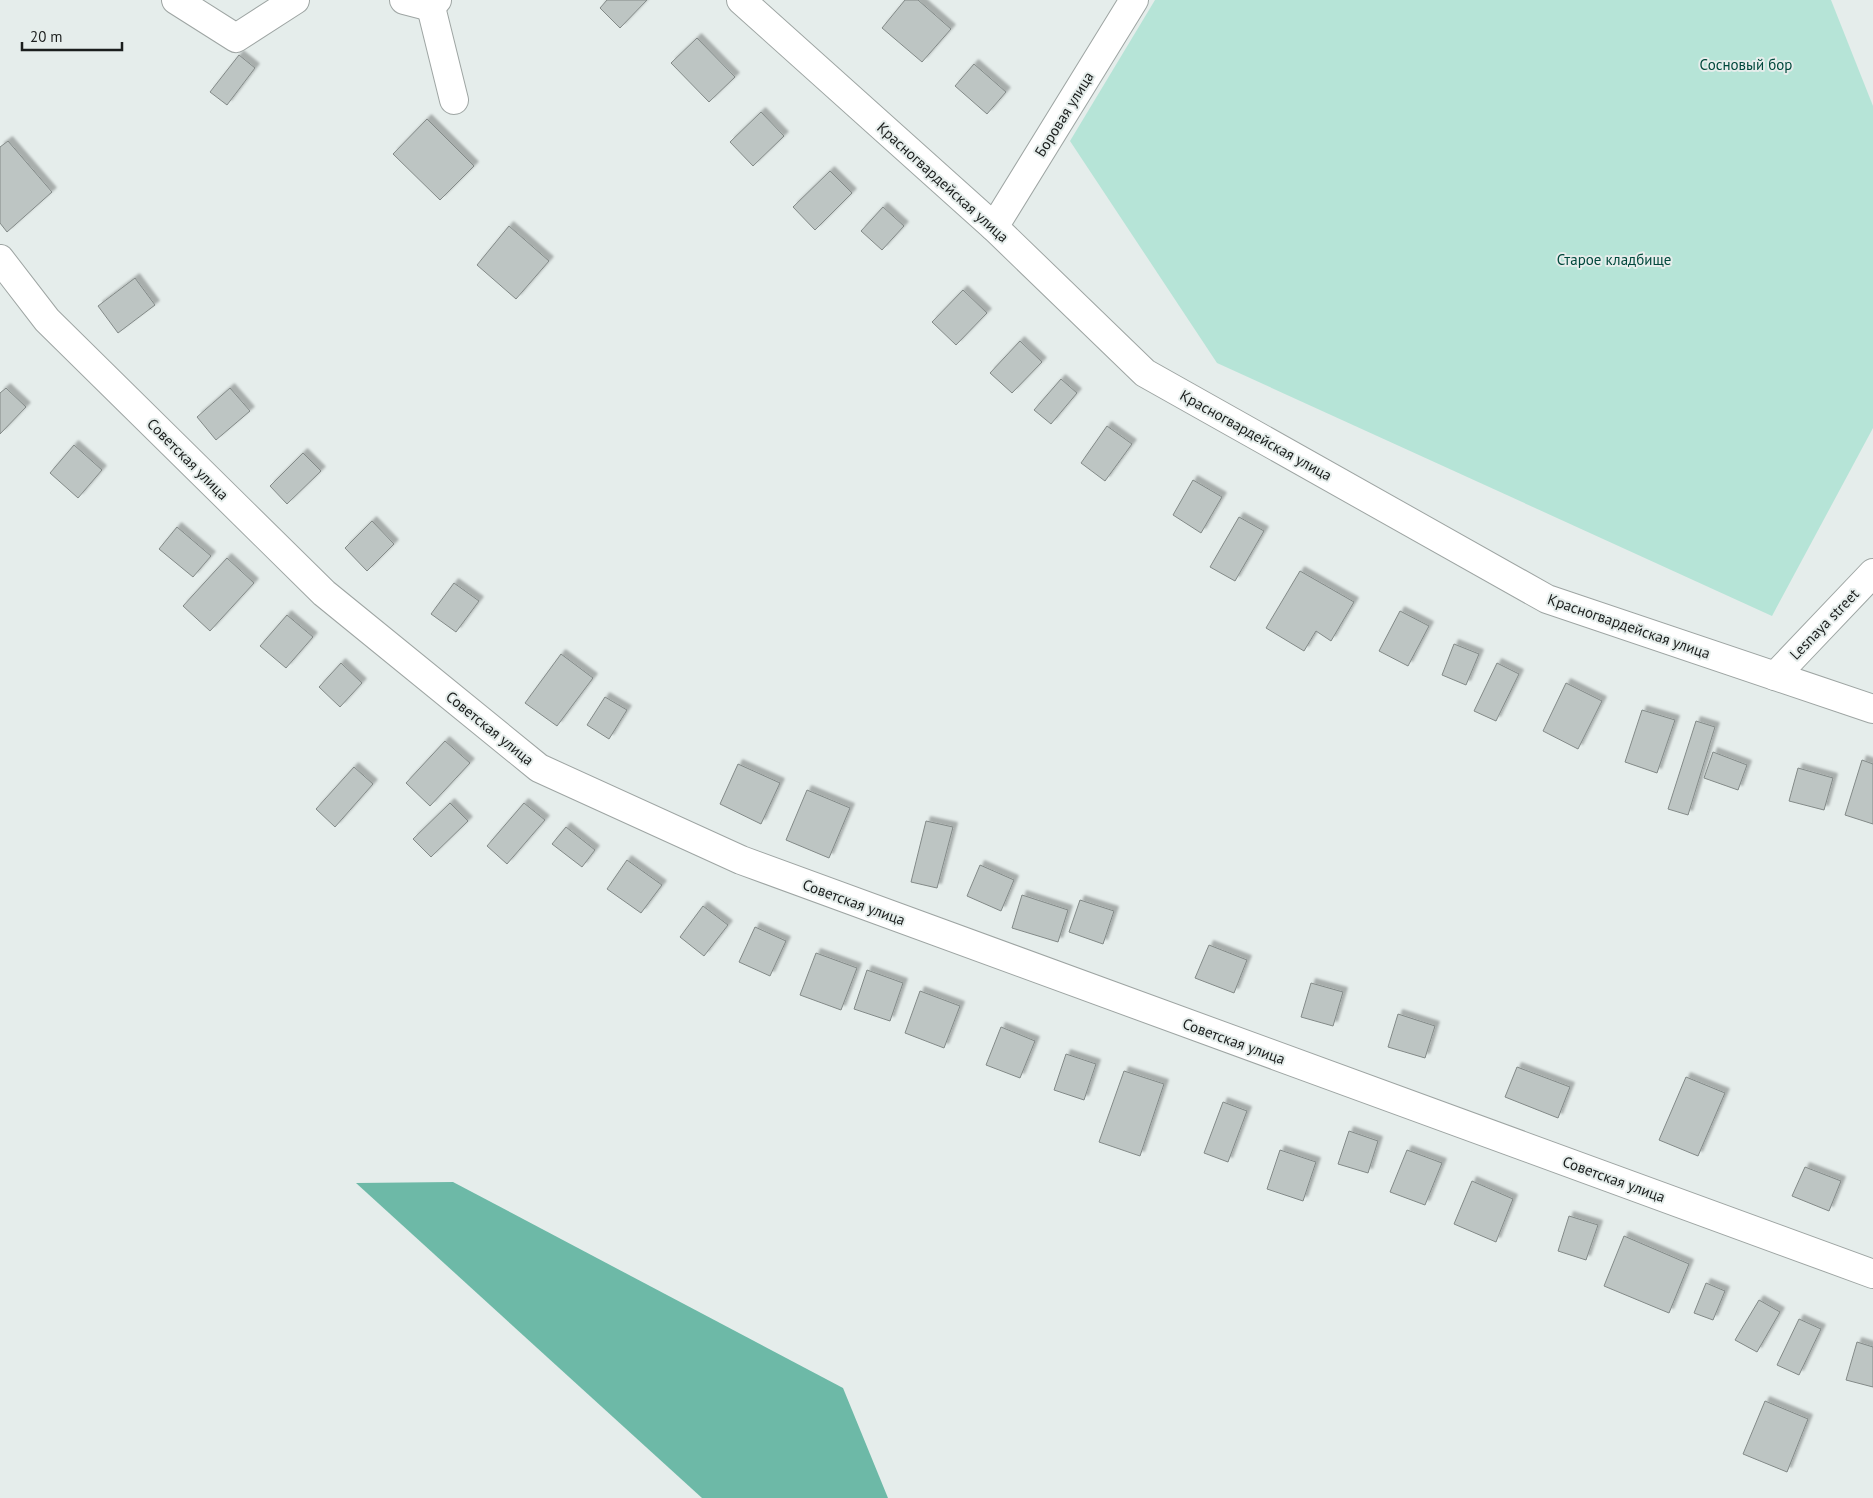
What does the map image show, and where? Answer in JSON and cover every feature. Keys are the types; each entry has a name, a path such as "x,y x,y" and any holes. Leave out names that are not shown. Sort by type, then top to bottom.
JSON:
{"street":[{"path":"176,0 236,38 295,0"},
{"path":"404,0 434,3 454,100"},
{"name":"Красногвардейская улица","path":"741,0 994,227 1145,372 1547,598 1873,709"},
{"name":"Боровая улица","path":"994,227 1134,0"},
{"name":"Советская улица","path":"0,259 48,320 324,593 539,768 741,860 1873,1274"},
{"name":"Lesnaya street","path":"1775,676 1873,573"}],"green space":[{"name":"Старое кладбище","path":"1155,0 1831,0 1873,106 1873,428 1772,616 1217,363 1070,141"},
{"path":"453,1182 843,1388 888,1498 702,1498 356,1183"}],"building":[{"path":"607,0 647,0 620,28 600,8"},
{"path":"905,0 918,0 951,29 922,62 882,28"},
{"path":"697,38 735,77 709,102 671,63"},
{"path":"239,55 255,68 227,105 210,92"},
{"path":"974,64 1006,92 987,114 955,86"},
{"path":"761,112 784,136 753,166 730,142"},
{"path":"427,119 474,166 440,200 393,154"},
{"path":"8,141 52,192 7,232 0,223 0,147"},
{"path":"830,171 852,193 815,230 793,207"},
{"path":"883,207 904,226 882,250 861,231"},
{"path":"509,226 549,261 516,299 477,265"},
{"path":"135,278 155,305 118,333 98,306"},
{"path":"963,290 987,313 956,345 932,322"},
{"path":"1020,341 1042,362 1012,393 990,373"},
{"path":"1061,379 1077,393 1051,424 1034,410"},
{"path":"6,388 26,407 0,434 0,393"},
{"path":"230,388 250,411 216,440 197,417"},
{"path":"1107,426 1132,444 1105,481 1081,463"},
{"path":"74,445 102,470 78,498 50,473"},
{"path":"303,453 321,471 287,504 270,486"},
{"path":"1193,480 1222,497 1201,533 1173,515"},
{"path":"1239,517 1264,531 1235,581 1210,567"},
{"path":"372,521 394,544 367,571 345,548"},
{"path":"177,527 211,556 193,577 159,549"},
{"path":"227,558 254,583 210,631 183,606"},
{"path":"1300,571 1354,602 1331,641 1316,631 1304,651 1266,628"},
{"path":"454,583 479,601 456,632 431,614"},
{"path":"1400,611 1429,626 1408,666 1379,651"},
{"path":"287,615 313,637 286,668 260,646"},
{"path":"1454,644 1479,654 1466,685 1442,675"},
{"path":"561,654 593,678 557,726 525,703"},
{"path":"341,663 362,683 340,707 319,687"},
{"path":"1497,663 1519,674 1496,721 1474,711"},
{"path":"1566,683 1602,701 1578,749 1543,731"},
{"path":"605,697 627,710 609,739 587,725"},
{"path":"1642,710 1675,720 1657,773 1625,762"},
{"path":"1696,721 1715,727 1688,815 1668,809"},
{"path":"445,741 470,763 430,806 406,783"},
{"path":"1713,752 1747,765 1738,790 1704,778"},
{"path":"1862,760 1873,764 1873,824 1845,815"},
{"path":"738,764 780,783 761,824 720,804"},
{"path":"354,767 373,784 335,827 316,809"},
{"path":"1798,768 1833,778 1824,810 1789,801"},
{"path":"807,790 850,808 829,858 786,840"},
{"path":"450,803 468,821 431,857 413,839"},
{"path":"524,803 545,820 507,864 487,846"},
{"path":"926,821 953,827 937,888 911,882"},
{"path":"566,827 595,850 582,867 552,844"},
{"path":"627,860 662,885 641,913 607,889"},
{"path":"980,865 1014,880 1001,911 967,896"},
{"path":"1022,895 1068,910 1058,942 1012,928"},
{"path":"1080,900 1114,911 1103,944 1069,932"},
{"path":"703,906 728,925 704,956 680,937"},
{"path":"755,927 786,941 770,976 739,962"},
{"path":"1209,945 1247,960 1234,993 1195,978"},
{"path":"816,953 857,968 841,1010 800,995"},
{"path":"867,970 903,983 890,1021 854,1009"},
{"path":"1311,983 1343,992 1333,1026 1301,1017"},
{"path":"920,991 960,1006 944,1048 905,1033"},
{"path":"1398,1014 1435,1026 1425,1058 1388,1047"},
{"path":"1001,1027 1035,1041 1020,1078 986,1065"},
{"path":"1066,1054 1096,1064 1084,1100 1054,1090"},
{"path":"1517,1067 1570,1087 1558,1118 1505,1097"},
{"path":"1124,1071 1164,1084 1140,1156 1099,1142"},
{"path":"1686,1077 1725,1093 1698,1156 1659,1140"},
{"path":"1223,1102 1247,1111 1228,1162 1204,1153"},
{"path":"1349,1131 1378,1141 1368,1173 1338,1164"},
{"path":"1280,1150 1316,1162 1303,1201 1267,1189"},
{"path":"1407,1150 1442,1163 1425,1205 1390,1192"},
{"path":"1805,1167 1841,1181 1829,1211 1792,1196"},
{"path":"1472,1181 1513,1199 1496,1242 1454,1224"},
{"path":"1569,1216 1598,1225 1586,1260 1558,1251"},
{"path":"1624,1236 1689,1264 1669,1313 1604,1286"},
{"path":"1706,1283 1725,1291 1713,1320 1694,1313"},
{"path":"1759,1300 1780,1312 1757,1352 1735,1340"},
{"path":"1799,1319 1821,1329 1799,1375 1777,1365"},
{"path":"1857,1342 1873,1347 1873,1387 1846,1380"},
{"path":"1765,1401 1808,1419 1787,1472 1743,1454"}],"park label":[{"name":"Сосновый бор","path":"1746,64"}]}
